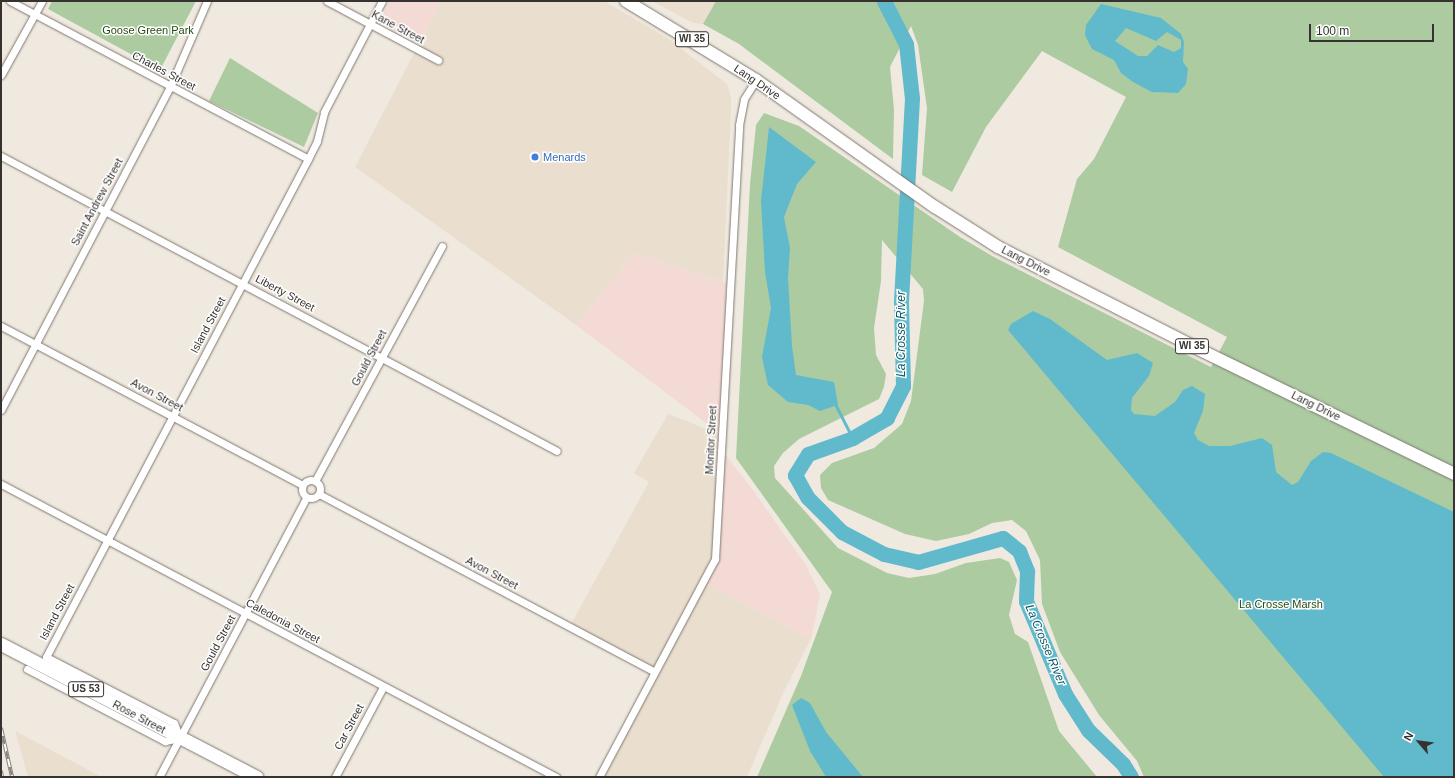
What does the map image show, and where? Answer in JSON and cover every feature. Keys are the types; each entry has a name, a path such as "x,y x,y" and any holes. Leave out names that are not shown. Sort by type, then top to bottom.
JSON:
{"highway":[{"name":"Rose Street","path":"1,644 257,777"}],"main road":[{"name":"Lang Drive","path":"626,1 756,80 936,207 1010,253 1192,346 1454,474"}],"street":[{"name":"Charles Street","path":"10,1 308,159"},
{"path":"1,75 42,1"},
{"name":"Saint Andrew Street","path":"1,410 170,87 207,1"},
{"name":"Kane Street","path":"327,1 438,60"},
{"name":"Island Street","path":"175,735 174,723 46,657 317,142 324,112 382,1"},
{"name":"Monitor Street","path":"599,777 715,559 739,125 744,99 756,80"},
{"name":"Liberty Street","path":"1,156 382,356 557,451"},
{"name":"Gould Street","path":"315,481 442,246"},
{"name":"Avon Street","path":"1,326 302,484"},
{"path":"310,480 315,481 319,486 319,494 312,498 306,498 301,490 302,484 310,480"},
{"name":"Caledonia Street","path":"1,484 556,777"},
{"name":"Avon Street","path":"319,494 655,672"},
{"name":"Gould Street","path":"159,777 175,735 246,614 306,498"},
{"path":"27,669 165,741 175,735"},
{"name":"Car Street","path":"335,777 383,686"}],"shaded area":[{"path":"389,1 441,1 419,43 380,22"},
{"path":"441,1 604,1 666,37 727,84 731,97 731,112 723,282 634,253 576,325 355,167"},
{"path":"652,1 716,1 703,24 693,23"},
{"path":"634,253 731,285 722,435 576,325"},
{"path":"668,414 722,435 716,553 704,582 811,639 784,691 747,777 599,777 655,672 570,626 649,482 634,473"},
{"path":"722,451 750,486 806,565 820,595 811,639 704,582 712,567"},
{"path":"15,731 102,777 28,777"}],"green space":[{"name":"Goose Green Park","path":"52,1 196,1 160,70 48,9"},
{"name":"La Crosse Marsh","path":"716,1 1454,1 1454,777 1144,777 1137,761 1099,715 1060,652 1042,604 1040,560 1026,531 1012,520 992,523 969,534 936,541 905,534 828,500 821,488 820,475 832,463 874,448 902,424 911,401 924,301 923,289 882,240 881,281 874,328 876,355 886,374 884,387 879,399 799,439 783,453 774,466 775,478 838,548 887,573 909,578 935,574 966,563 1000,558 1009,562 1017,580 1009,615 1015,634 1028,642 1059,731 1097,777 757,777 801,676 832,592 736,458 750,184 756,125 764,113 799,126 960,237 994,257 1211,367 1227,337 1058,247 1077,179 1094,159 1126,97 1042,51 986,127 952,192 922,175 927,108 918,45 911,26 890,67 894,110 893,159 739,44 703,24"},
{"path":"230,58 318,113 304,147 209,101"}],"water":[{"path":"1101,4 1161,18 1181,34 1184,42 1183,62 1188,69 1186,84 1178,93 1152,92 1133,82 1121,73 1114,60 1092,49 1085,35 1086,25","holes":["1126,28 1156,41 1167,32 1181,40 1181,48 1174,52 1158,45 1147,56 1138,56 1115,41"]},
{"path":"769,127 816,162 797,184 784,217 790,248 788,278 792,346 796,375 834,382 838,405 820,411 808,405 788,402 768,385 762,357 771,308 765,272 761,201"},
{"path":"1033,311 1050,319 1107,360 1137,353 1153,363 1149,376 1132,398 1131,410 1134,414 1155,416 1175,402 1183,390 1192,386 1205,394 1203,411 1194,433 1198,440 1209,446 1230,446 1262,438 1272,445 1276,472 1292,485 1298,482 1311,461 1323,452 1331,453 1454,512 1454,777 1384,777 1008,330 1011,324"},
{"path":"801,698 810,703 826,732 863,777 826,777 810,751 792,705"}],"waterway":[{"name":"La Crosse River","path":"884,1 906,44 912,98 901,303 903,386 887,418 853,438 808,454 795,475 808,498 842,532 884,554 918,562 1003,538 1019,551 1027,571 1026,601 1065,694 1088,730 1123,764 1131,777"},
{"path":"835,403 853,438"}],"railway":[{"path":"1,728 12,777"},
{"path":"1,771 2,777"}],"place":[{"name":"Menards","path":"535,157"}]}
